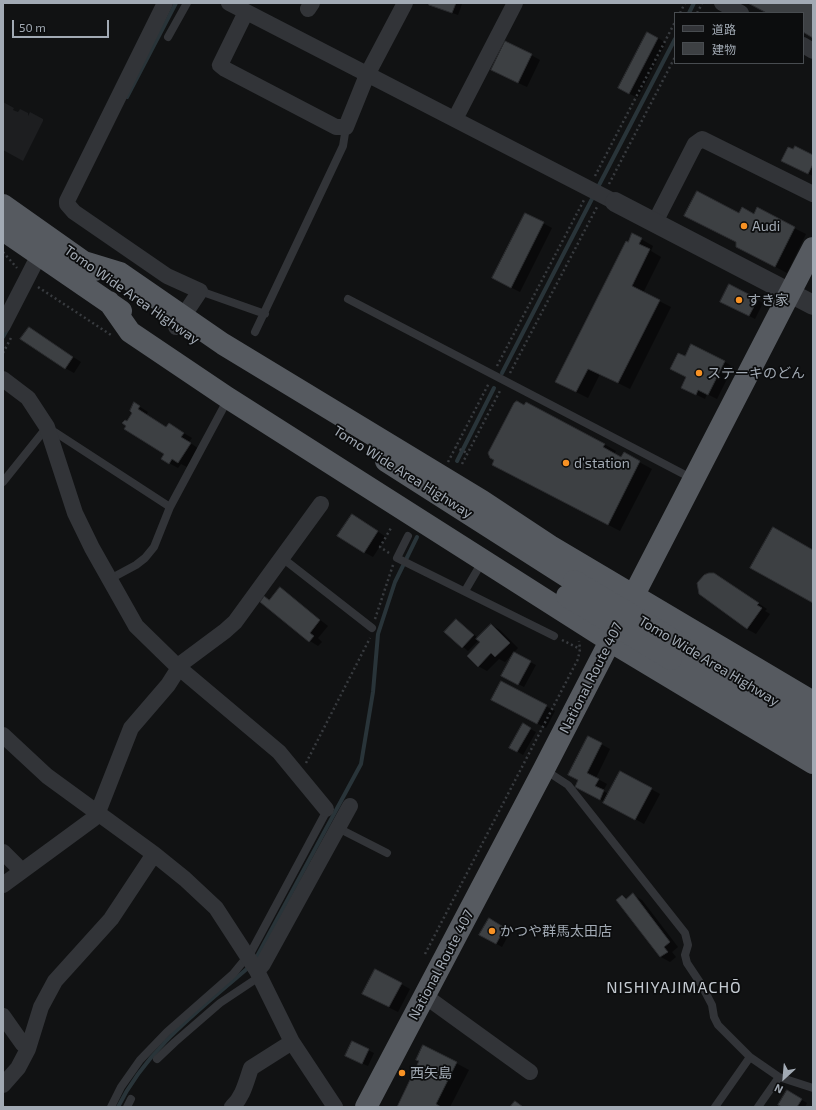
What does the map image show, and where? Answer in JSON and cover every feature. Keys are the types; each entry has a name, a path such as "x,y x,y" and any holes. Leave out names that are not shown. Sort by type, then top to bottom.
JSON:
{"highway":[{"name":"Tomo Wide Area Highway","path":"3,205 84,262 120,273 221,357 570,588"},
{"name":"Tomo Wide Area Highway","path":"3,230 208,369 675,651 813,742"},
{"name":"National Route 407","path":"366,1107 544,769 813,248"},
{"path":"108,302 130,332 228,398 610,641 813,763"},
{"path":"180,322 223,344 482,501 550,546 813,702"},
{"name":"Tomo Wide Area Highway","path":"675,651 813,722"}],"street":[{"path":"165,3 67,201 67,204 74,212 167,276 200,291 180,322"},
{"path":"229,3 813,305"},
{"path":"246,12 220,65 336,127 346,127 367,75 405,3"},
{"path":"455,119 515,3"},
{"path":"722,3 740,12"},
{"path":"804,46 813,51"},
{"path":"655,222 695,144 702,139 813,194"},
{"path":"3,324 39,255"},
{"path":"3,379 28,398 47,428 75,513 92,548 136,626 178,667 279,752 326,809"},
{"path":"3,885 89,823 98,812 131,728 168,685 178,667 235,622 321,504"},
{"path":"3,734 47,776 154,854 216,908 258,974 292,1042 335,1107"},
{"path":"258,974 350,806"},
{"path":"3,852 22,872"},
{"path":"3,1085 18,1068 28,1049 41,1007 55,981 111,919 154,854"},
{"path":"425,996 530,1072"},
{"path":"3,1016 28,1049"},
{"path":"232,1107 237,1102 245,1086 250,1068 292,1042"}],"lane":[{"path":"168,37 187,3"},
{"path":"256,332 342,146 346,127"},
{"path":"200,291 265,314"},
{"path":"348,299 694,480"},
{"path":"110,579 136,565 145,558 154,547 170,507 228,398"},
{"path":"3,482 47,428 170,507"},
{"path":"408,536 396,558 554,636"},
{"path":"281,557 372,628"},
{"path":"465,591 483,561"},
{"path":"544,769 568,785 685,933 688,945 685,955 687,963 701,984 712,1005 714,1017 718,1025 750,1056 779,1077 813,1088"},
{"path":"111,1107 121,1087 140,1060 167,1032 228,979 247,957 291,878 325,814 326,809"},
{"path":"338,828 387,853"},
{"path":"157,1060 175,1042 220,1003 258,974"},
{"path":"715,1107 750,1056"},
{"path":"758,1107 779,1077"}],"path":[{"path":"680,12 685,3"},
{"path":"592,182 674,24"},
{"path":"462,464 607,198 674,59"},
{"path":"445,466 585,196"},
{"path":"3,252 26,280 114,338"},
{"path":"456,447 467,453"},
{"path":"389,554 380,547 391,528"},
{"path":"554,636 580,649"},
{"path":"422,960 575,664 580,649 578,640"},
{"path":"297,774 304,766 349,679"}],"shaded area":[{"path":"3,102 14,108 13,110 18,112 20,109 28,113 28,116 30,112 43,119 23,161 3,150"}],"building":[{"path":"429,3 456,3 452,13 429,5"},
{"path":"748,3 813,3 813,38 804,33 804,12 765,12"},
{"path":"647,32 658,38 629,94 618,88"},
{"path":"505,41 532,54 518,83 491,70"},
{"path":"795,146 813,155 813,164 808,174 781,161 788,147 793,149"},
{"path":"697,191 739,213 742,207 754,214 757,207 795,227 775,267 736,247 736,242 684,216"},
{"path":"525,213 544,222 511,288 492,278"},
{"path":"632,233 642,238 639,244 650,249 632,286 660,300 618,383 588,369 576,392 555,382 626,241 628,242"},
{"name":"すき家","path":"729,284 758,299 749,316 720,302"},
{"path":"29,327 73,357 65,369 20,339"},
{"name":"ステーキのどん","path":"691,344 725,361 708,395 698,390 696,395 681,388 686,377 670,369 678,353 685,356"},
{"name":"d’station","path":"517,401 524,405 526,402 605,444 603,447 621,457 624,452 640,461 608,525 492,465 494,460 490,458 488,453 514,403"},
{"path":"134,402 140,406 138,409 166,427 169,423 184,433 181,437 191,443 178,463 172,459 169,464 161,459 164,454 124,429 126,426 122,423 125,420 127,421 132,413 130,411"},
{"path":"352,514 378,531 364,553 337,536"},
{"path":"773,527 813,550 813,603 750,568"},
{"path":"714,573 759,603 757,605 762,608 747,629 699,594 697,583 704,575"},
{"path":"280,587 320,620 310,633 314,636 309,642 260,602 264,596 269,600"},
{"path":"456,619 474,635 462,648 444,632"},
{"path":"491,624 510,643 495,657 491,653 478,667 467,656 480,642 476,639"},
{"path":"514,652 531,661 518,685 501,676"},
{"path":"501,681 547,705 537,724 491,700"},
{"path":"523,723 531,728 517,752 509,748"},
{"path":"588,736 602,743 587,773 599,779 595,786 604,790 600,800 575,787 578,780 568,775"},
{"path":"620,771 652,788 635,820 603,803"},
{"path":"633,893 670,942 664,947 668,952 660,957 616,900 622,895 626,899"},
{"name":"かつや群馬太田店","path":"489,918 505,928 496,944 479,935"},
{"path":"375,969 402,983 389,1007 362,994"},
{"path":"352,1041 369,1049 362,1064 345,1056"},
{"path":"423,1045 457,1062 436,1104 441,1107 397,1107 419,1061 416,1060"},
{"path":"787,1090 802,1099 797,1107 782,1107 778,1105"},
{"path":"515,1101 523,1107 510,1107"}],"waterway":[{"path":"127,97 176,3"},
{"path":"690,12 694,3"},
{"path":"597,189 674,41"},
{"path":"502,373 594,195"},
{"path":"3,337 8,328"},
{"path":"457,461 494,388"},
{"path":"255,960 361,764 373,692 378,634 395,582 417,537"},
{"path":"118,1107 144,1066 160,1048 194,1014 249,967"}],"place":[{"name":"Audi","path":"744,226"},
{"name":"すき家","path":"739,300"},
{"name":"ステーキのどん","path":"699,373"},
{"name":"d’station","path":"566,463"},
{"name":"かつや群馬太田店","path":"492,931"},
{"name":"西矢島","path":"402,1073"}],"district":[{"name":"NISHIYAJIMACHŌ","path":"674,988"}]}
